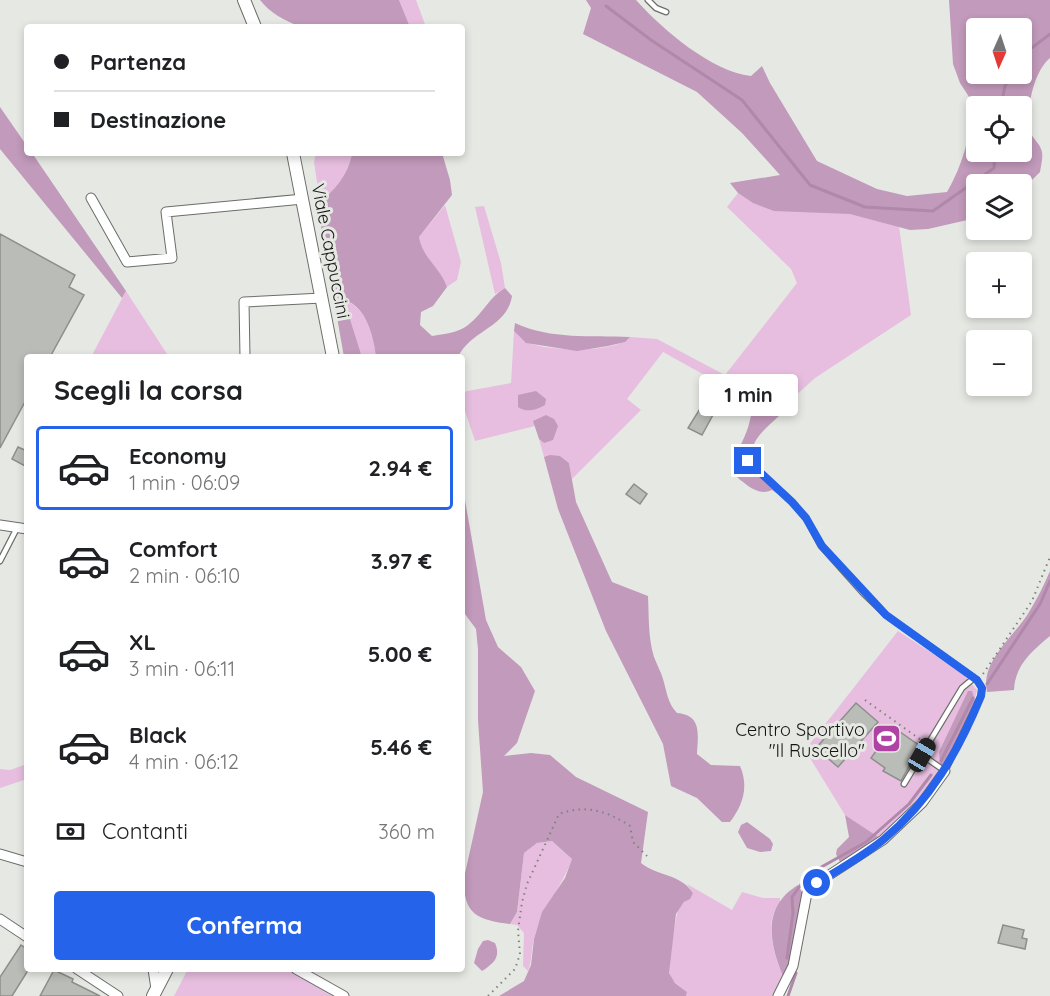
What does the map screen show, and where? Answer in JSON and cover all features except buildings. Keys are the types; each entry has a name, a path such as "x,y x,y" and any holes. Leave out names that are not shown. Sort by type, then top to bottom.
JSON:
{"street":[{"path":"244,0 254,24"},
{"name":"Viale Cappuccini","path":"294,156 332,354"},
{"path":"91,198 126,262 172,258 166,212 303,199"},
{"path":"245,354 244,302 322,298"},
{"path":"0,525 22,529"},
{"path":"778,996 793,966 807,893 817,883 883,840 922,802 945,771"},
{"path":"0,854 24,860"},
{"path":"0,919 24,935"},
{"path":"82,972 118,996"},
{"path":"153,972 155,993"},
{"path":"155,993 166,972"},
{"path":"301,972 344,996"}],"lane":[{"path":"648,0 656,8 666,12"},
{"path":"748,461 792,502 806,518 822,546 886,615 976,680 982,688 981,696 945,771 922,755"},
{"path":"0,561 22,529"},
{"path":"904,784 962,688 976,680"}],"path":[{"path":"976,680 1032,601 1050,558"},
{"path":"865,700 928,744"},
{"path":"488,996 515,969 520,954 518,931 524,893 559,814 582,808 608,814 630,826 636,848 647,856"}],"shaded area":[{"path":"260,0 399,0 409,24 294,24 268,8"},
{"path":"399,0 416,0 425,24 409,24"},
{"path":"586,0 636,0 674,36 720,67 751,76 762,66 817,161 877,189 907,196 947,192 966,146 966,162 1032,162 1032,135 1042,151 1040,172 1032,180 1032,174 966,174 966,220 928,229 910,230 850,214 774,211 753,203 738,193 730,183 780,175 742,133 697,92 583,34 591,8"},
{"path":"949,0 1050,0 1050,58 1039,73 1031,96 968,96 960,83 953,64"},
{"path":"0,107 24,142 24,156 34,156 126,291 122,298 0,149"},
{"path":"315,156 352,156 341,180 320,202 314,162"},
{"path":"351,156 443,156 452,195 419,237 424,251 447,287 433,306 421,312 420,325 432,336 446,334 464,328 473,321 505,288 512,296 509,307 503,315 472,340 460,354 375,354 371,332 364,316 353,304 346,301 343,309 350,319 361,354 343,354 317,204 340,182"},
{"path":"738,193 770,209 841,212 899,226 911,315 815,378 793,398 790,392 755,400 753,405 739,392 706,382 708,377 663,352 627,399 641,410 572,479 569,463 560,456 544,457 539,439 544,443 533,421 535,426 475,441 465,411 465,391 511,383 514,331 526,342 538,346 566,349 610,346 630,337 657,339 725,375 797,283 791,269 727,207"},
{"path":"445,205 461,262 457,280 447,287 424,251 419,237"},
{"path":"484,206 501,263 505,288 495,294 475,207"},
{"path":"126,291 167,354 93,354"},
{"path":"345,301 352,304 364,316 371,332 375,354 361,354 350,319 343,309"},
{"path":"515,323 557,334 630,337 625,342 577,351 526,343 514,331"},
{"path":"768,387 790,392 793,398 754,443 750,465 779,495 772,490 761,492 756,490 733,474 735,460 747,431 754,403 759,394"},
{"path":"536,391 546,399 545,405 532,410 518,407 518,395"},
{"path":"546,415 554,419 558,426 553,440 544,443 539,439 533,421"},
{"path":"560,456 569,463 576,502 612,582 648,596 654,657 674,709 677,713 691,717 695,722 698,733 697,754 711,765 740,766 744,781 743,795 730,822 722,822 697,798 671,786 663,744 606,631 558,509 544,457"},
{"path":"465,500 486,620 498,647 521,667 535,691 517,743 504,756 531,753 550,755 576,777 648,812 641,863 682,882 693,893 676,914 669,973 675,983 687,992 686,996 499,996 524,981 531,965 534,939 542,912 565,878 572,859 552,841 537,843 524,853 517,912 510,924 481,917 469,907 465,895 465,873 483,792 478,720 476,629 465,614"},
{"path":"1050,571 1050,636 1031,653 1021,666 1014,690 987,692 986,681 994,659 1029,612"},
{"name":"Centro Sportivo \"Il Ruscello\"","path":"898,631 961,672 977,690 962,733 940,772 880,838 845,815 805,750"},
{"path":"968,691 972,691 976,704 944,766 940,764 939,752"},
{"path":"24,765 24,780 0,788 0,769 10,770"},
{"path":"845,815 880,838 841,864 836,854 837,849 849,837"},
{"path":"747,822 770,839 773,844 771,851 760,852 747,848 738,832 741,825"},
{"path":"552,841 572,859 537,928 528,971 523,966 524,933 517,925 510,924 517,912 524,853 537,843"},
{"path":"687,884 732,910 742,892 763,898 780,898 771,928 776,958 783,976 772,996 686,996 687,992 673,980 669,967 677,915 681,906 693,893"},
{"path":"798,885 803,894 793,954 783,976 774,951 772,926 778,904"},
{"path":"488,940 495,943 497,956 482,971 474,963 478,949 483,941"},
{"path":"186,972 292,972 332,996 174,996"}],"waterway":[{"path":"606,6 651,40 742,100 810,185 865,207 933,211 994,168 994,162"},
{"path":"1032,48 1050,34"},
{"path":"1003,96 1006,84"},
{"path":"987,684 1040,604 1050,581"},
{"path":"941,761 973,698"},
{"path":"787,958 793,913 792,897 802,883 816,870 866,842 909,804 931,775"},
{"path":"788,996 796,973"}],"place":[{"name":"Centro Sportivo \"Il Ruscello\"","path":"886,739"}],"route":[{"path":"748,461 773,483 806,518 822,546 863,593 886,615 977,680 982,688 981,696 957,751 922,802 883,840 817,883"}]}
